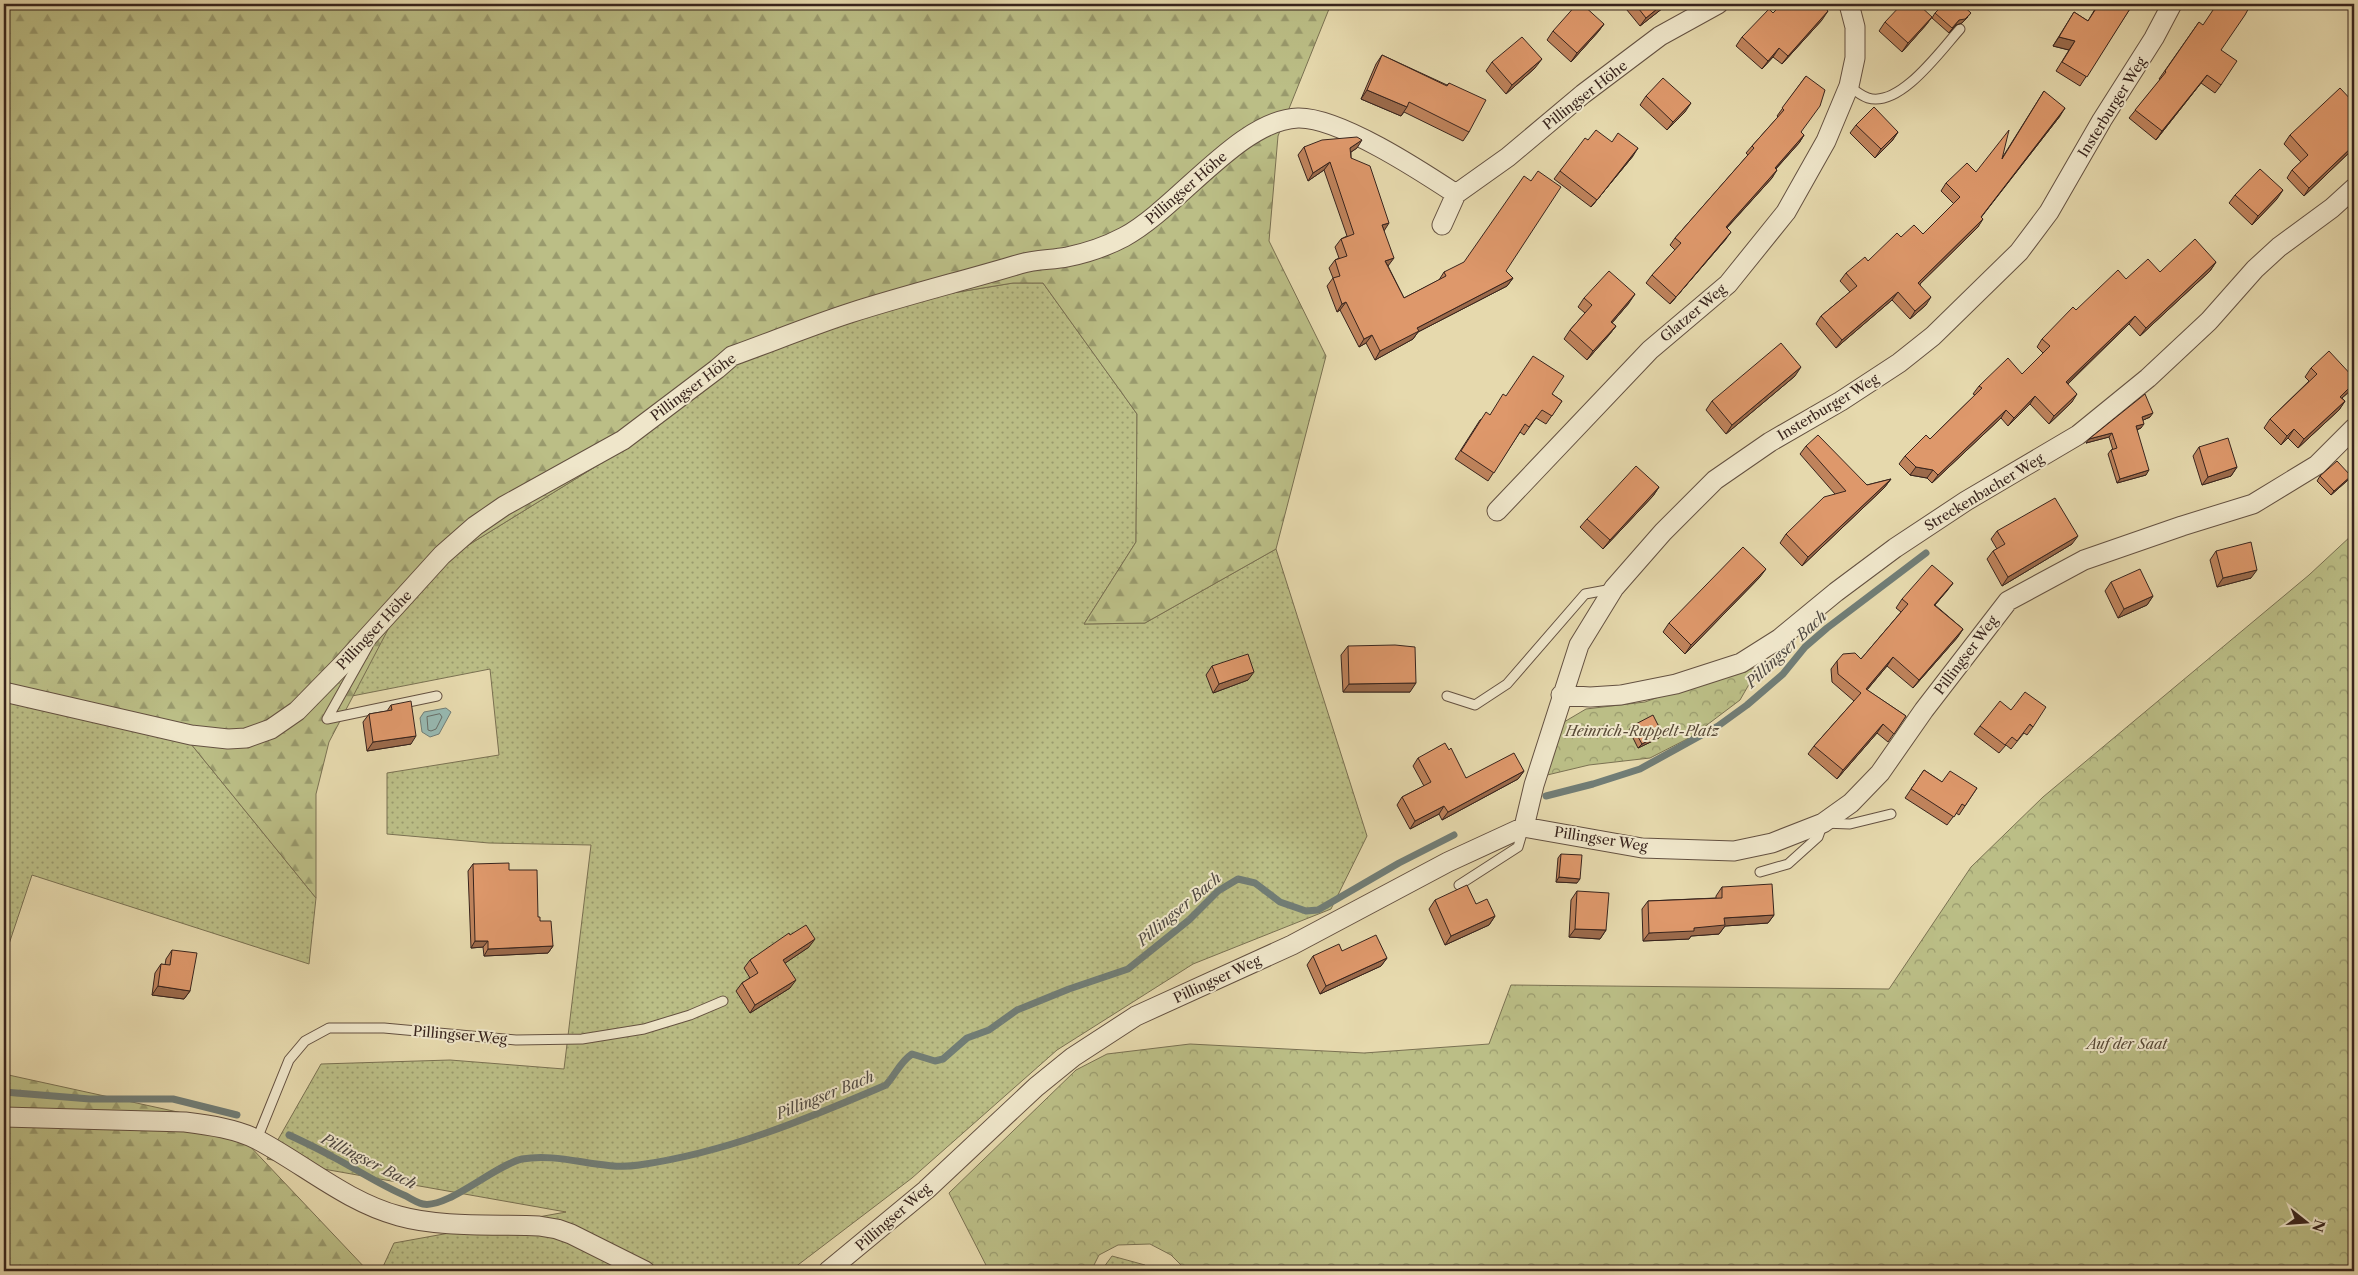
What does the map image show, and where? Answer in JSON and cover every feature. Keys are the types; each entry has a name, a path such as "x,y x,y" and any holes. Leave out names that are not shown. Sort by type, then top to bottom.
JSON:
{"street":[{"name":"Pillingser Höhe","path":"4,692 191,735 246,738 271,730 297,711 442,556 475,526 504,506 622,440 718,369 732,356 850,313 1033,260 1066,257 1119,239 1149,222 1236,146 1259,129 1277,122 1297,118 1316,120 1405,161 1456,194 1508,157 1582,94 1660,36 1718,4"},
{"name":"Glatzer Weg","path":"1497,511 1650,350 1728,284 1786,212 1826,141 1848,86 1855,58 1855,27 1849,4"},
{"name":"Insterburger Weg","path":"1524,827 1534,785 1561,695 1579,645 1614,588 1663,532 1715,480 1770,442 1841,401 1899,363 1933,336 2019,252 2049,212 2102,120 2154,38 2172,4"},
{"name":"Streckenbacher Weg","path":"1561,695 1605,696 1676,684 1741,663 1779,640 1836,592 1895,548 1966,501 2078,435 2148,378 2209,321 2255,269 2279,247 2332,208 2354,188"},
{"path":"1442,225 1456,194"},
{"name":"Pillingser Weg","path":"828,1271 926,1190 1036,1087 1072,1057 1136,1016 1292,945 1448,862 1524,827 1642,848 1734,851 1772,843 1823,823 1851,803 1880,773 1924,710 2008,601 2084,560 2253,504 2317,465 2354,428"},
{"path":"4,1117 185,1122 214,1126 257,1140 341,1190 399,1216 426,1222 540,1226 556,1229 645,1271"}],"lane":[{"path":"1848,86 1869,99 1890,97 1909,86 1960,29"},
{"path":"1447,696 1475,705 1507,684 1585,594 1614,588"},
{"path":"385,618 327,719 437,696"},
{"path":"1760,872 1788,864 1818,838 1823,823 1850,824 1891,814"},
{"path":"1459,885 1518,847 1524,827"},
{"name":"Pillingser Weg","path":"257,1140 289,1060 305,1040 329,1028 384,1028 516,1040 582,1039 644,1029 690,1015 722,1001"}],"green space":[{"path":"4,4 1331,4 1278,136 1269,241 1326,356 1276,549 1145,623 1084,624 1136,542 1137,414 1043,283 1013,283 856,309 741,352 624,449 415,578 329,742 316,794 316,898 191,744 4,689"},
{"path":"1013,283 1043,283 1137,414 1136,542 1084,624 1145,623 1276,549 1367,836 1331,909 1193,964 1057,1050 912,1178 790,1271 381,1271 394,1243 566,1212 267,1159 321,1064 450,1060 564,1069 591,845 489,843 387,834 387,773 499,755 490,669 352,696 415,578 624,449 741,352 856,309"},
{"name":"Auf der Saat","path":"2354,535 2354,1271 1187,1271 1171,1255 1150,1244 1118,1245 1099,1255 1091,1271 989,1271 949,1193 1076,1070 1107,1054 1190,1044 1364,1053 1489,1044 1511,985 1889,989 1971,867 2043,797 2309,575"},
{"name":"Heinrich-Ruppelt-Platz","path":"1759,667 1740,700 1691,737 1650,758 1589,765 1543,776 1564,722 1586,709 1645,702 1703,681"},
{"path":"4,689 191,744 316,898 309,964 32,875 4,959"},
{"path":"4,1074 228,1123 368,1271 4,1271"},
{"path":"1112,1256 1145,1265 1144,1271 1101,1271"}],"water":[{"path":"446,708 451,712 439,734 430,737 422,732 420,718 424,712"}],"building":[{"path":"1577,4 1582,4 1604,24 1577,53 1553,31"},
{"path":"1635,4 1663,4 1646,18"},
{"path":"1782,4 1820,4 1828,11 1788,56 1779,48 1768,61 1742,37 1769,9 1773,13"},
{"path":"1902,4 1918,4 1932,17 1908,43 1885,22"},
{"path":"1944,4 1961,4 1971,13 1965,19 1959,20 1952,28 1935,13"},
{"path":"2099,4 2133,4 2087,77 2062,62 2075,41 2059,37 2074,12 2088,21"},
{"path":"2217,4 2251,4 2221,50 2237,61 2221,85 2207,75 2162,131 2135,110 2166,72 2199,22 2203,25"},
{"path":"1522,37 1542,59 1512,85 1492,62"},
{"path":"1382,55 1447,86 1449,83 1486,100 1469,132 1409,102 1407,107 1367,90"},
{"path":"1806,76 1825,90 1820,106 1801,132 1804,135 1775,168 1777,170 1726,227 1731,232 1676,297 1652,275 1681,243 1675,238 1754,148 1752,146 1784,110 1782,108"},
{"path":"1663,78 1691,103 1673,122 1646,96"},
{"path":"2340,88 2354,103 2354,145 2309,188 2292,170 2308,155 2290,135"},
{"path":"2044,91 2065,108 1981,217 1983,219 1918,283 1931,297 1915,311 1898,292 1842,340 1821,316 1857,286 1846,273 1865,257 1868,261 1897,233 1901,237 1914,225 1923,234 1960,197 1946,183 1967,163 1976,172 2009,130 2002,159"},
{"path":"1874,107 1898,132 1881,149 1856,125"},
{"path":"1596,130 1612,142 1618,133 1638,148 1597,200 1560,171 1585,138 1588,140"},
{"path":"1357,137 1362,140 1350,148 1351,158 1370,166 1389,223 1382,225 1394,258 1385,261 1404,298 1446,276 1444,272 1464,262 1524,176 1531,181 1538,171 1561,187 1506,271 1513,278 1417,328 1419,331 1380,351 1372,335 1364,339 1346,302 1342,304 1333,278 1340,276 1335,260 1347,256 1341,239 1354,234 1330,162 1313,173 1304,147 1322,140"},
{"path":"2260,169 2283,190 2258,216 2235,195"},
{"path":"2195,239 2216,262 2146,328 2135,316 2066,382 2077,394 2054,416 2035,396 2014,418 2006,410 1938,475 1933,470 1916,467 1905,456 1926,435 1930,439 1982,388 1979,386 2008,358 2022,374 2050,346 2042,339 2073,307 2076,310 2118,270 2126,279 2148,259 2160,272"},
{"path":"1609,271 1635,294 1611,322 1616,326 1593,351 1570,330 1592,305 1584,298"},
{"path":"1781,343 1801,367 1732,425 1712,401"},
{"path":"2329,351 2354,378 2354,383 2340,397 2345,401 2304,439 2294,429 2287,436 2270,419 2317,374 2311,368"},
{"path":"1533,356 1564,376 1552,394 1562,401 1552,416 1542,410 1529,427 1525,424 1494,473 1461,451 1486,412 1490,415 1503,394 1506,396"},
{"path":"2145,394 2153,413 2142,417 2144,424 2136,426 2149,470 2120,479 2111,450 2117,448 2112,433 2089,439"},
{"path":"1818,435 1867,485 1891,479 1808,557 1786,534 1824,497 1846,491 1806,446"},
{"path":"2228,438 2237,467 2208,477 2199,447"},
{"path":"2337,461 2351,476 2334,491 2320,476"},
{"path":"1636,466 1659,487 1610,540 1587,519"},
{"path":"2055,498 2078,536 2008,577 1993,551 2005,544 1997,531"},
{"path":"2251,542 2257,570 2223,578 2216,551"},
{"path":"1743,547 1766,569 1691,645 1669,623"},
{"path":"1932,565 1953,583 1934,605 1963,629 1919,680 1893,657 1866,689 1906,716 1894,734 1883,724 1843,770 1814,746 1861,693 1838,674 1837,661 1843,654 1855,653 1861,659 1908,604 1902,599"},
{"path":"2140,569 2153,596 2124,609 2111,582"},
{"path":"1395,645 1415,647 1416,683 1349,684 1348,646"},
{"path":"1248,654 1254,672 1219,684 1212,666"},
{"path":"2025,692 2046,707 2033,727 2030,724 2017,741 2012,737 2005,745 1980,726 2000,701 2011,710"},
{"path":"411,701 416,736 373,742 369,714 392,710 391,705"},
{"path":"1653,715 1662,733 1642,744 1632,726"},
{"path":"1445,743 1449,750 1451,748 1466,778 1514,753 1524,771 1448,812 1444,806 1415,821 1402,797 1431,782 1418,758"},
{"path":"1924,770 1942,782 1950,771 1977,788 1965,806 1962,804 1954,817 1911,789"},
{"path":"1561,854 1582,855 1580,879 1559,877"},
{"path":"509,863 509,870 537,870 538,917 540,917 540,921 551,921 553,946 488,949 488,941 475,941 473,864"},
{"path":"1772,884 1774,915 1724,918 1725,925 1694,928 1694,931 1649,933 1648,901 1722,898 1722,887"},
{"path":"1467,885 1476,904 1487,899 1495,916 1451,936 1435,900"},
{"path":"1577,891 1609,893 1606,930 1575,929"},
{"path":"806,925 815,939 783,960 796,980 755,1005 742,983 758,973 750,960 789,933 790,935"},
{"path":"1376,935 1387,958 1326,986 1313,956 1339,944 1342,951"},
{"path":"172,950 197,953 190,991 158,986 161,964 170,965"}],"waterway":[{"name":"Pillingser Bach","path":"1546,796 1640,769 1718,726 1747,705 1783,674 1805,647 1827,628 1926,553"},
{"name":"Pillingser Bach","path":"289,1135 423,1204 433,1204 445,1200 499,1169 522,1159 537,1157 624,1166 671,1160 703,1152 796,1122 886,1085 904,1061 912,1054 935,1061 943,1059 967,1038 989,1030 1017,1010 1069,989 1128,969 1189,920 1218,891 1238,879 1255,883 1280,902 1306,911 1318,910 1399,863 1454,835"},
{"name":"Pillingser Bach","path":"4,1092 90,1099 173,1099 237,1115"}]}
